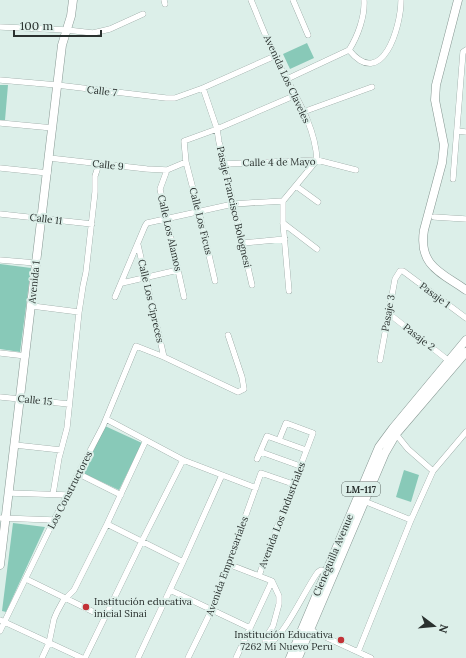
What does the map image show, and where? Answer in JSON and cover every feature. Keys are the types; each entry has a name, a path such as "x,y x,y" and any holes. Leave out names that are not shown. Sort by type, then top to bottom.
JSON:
{"main road":[{"name":"Avenida 1","path":"0,565 3,518 9,493 15,445 62,46 71,16 73,0"},
{"path":"458,0 436,85 436,100 444,145 442,164 424,230 423,242 425,253 431,266 466,290"},
{"name":"Cieneguilla Avenue","path":"290,658 306,629 394,431 466,340"},
{"name":"Cieneguilla Avenue","path":"298,658 306,629 326,572 379,447 466,352"}],"street":[{"name":"Avenida Los Claveles","path":"251,0 275,56 296,95 315,142 317,160"},
{"path":"293,0 308,35"},
{"path":"287,79 349,50 360,25 364,0"},
{"path":"349,50 354,56 365,63 371,64 384,56 390,48 396,34 401,0"},
{"path":"0,27 99,33 143,14"},
{"path":"453,179 465,51"},
{"name":"Calle 7","path":"0,80 175,98 203,88 275,56"},
{"path":"303,112 372,87"},
{"name":"Pasaje Francisco Bolognesi","path":"203,88 217,129 252,285"},
{"path":"217,129 296,95"},
{"path":"0,122 53,128"},
{"name":"Calle Los Ficus","path":"215,281 186,162 184,141 217,129"},
{"path":"458,131 466,132"},
{"name":"Calle 9","path":"50,158 167,170"},
{"path":"289,291 283,223 283,201 317,160"},
{"name":"Calle 4 de Mayo","path":"224,164 317,160 356,170"},
{"path":"167,170 186,162"},
{"path":"53,494 55,475 67,428 82,286 86,272 98,164"},
{"path":"0,168 48,173"},
{"name":"Calle Los Alamos","path":"167,170 160,189 184,297"},
{"path":"296,186 318,202"},
{"path":"115,297 146,224 233,204 283,201"},
{"name":"Calle 11","path":"0,214 92,224"},
{"path":"434,217 466,219"},
{"path":"283,223 317,250"},
{"path":"243,243 285,239"},
{"name":"Calle Los Cipreces","path":"138,244 164,357"},
{"path":"0,260 36,263"},
{"path":"122,283 178,270"},
{"name":"Pasaje 3","path":"380,360 395,279 400,271 404,271"},
{"name":"Pasaje 1","path":"404,271 466,318"},
{"path":"32,306 79,312"},
{"name":"Pasaje 2","path":"388,313 449,361"},
{"path":"164,357 238,392 244,389 242,377 228,336"},
{"name":"Los Constructores","path":"0,631 2,621 26,579 54,520 106,419 136,346 164,357"},
{"path":"0,353 26,356"},
{"name":"Calle 15","path":"0,397 69,404"},
{"path":"106,419 183,460 256,488"},
{"name":"Avenida Los Industriales","path":"236,658 272,581 259,576 313,433 286,422 279,440"},
{"path":"394,431 408,450 433,471"},
{"path":"358,652 411,520 433,471 466,432"},
{"path":"257,459 267,436 306,450"},
{"path":"42,658 50,643 54,619 60,606 74,590 121,495 146,440"},
{"path":"15,445 61,450"},
{"path":"261,452 300,466"},
{"path":"85,658 183,460"},
{"name":"Avenida Empresariales","path":"188,658 212,609 261,473 293,484"},
{"path":"78,474 121,495"},
{"path":"138,658 222,475"},
{"path":"9,493 68,495"},
{"path":"364,501 411,520"},
{"path":"3,518 54,520"},
{"path":"107,524 183,562"},
{"path":"228,564 259,576"},
{"path":"272,581 279,596 279,604 273,626 265,639 268,642 271,642 281,632 318,572 321,570 326,572"},
{"path":"26,579 104,617"},
{"path":"170,590 250,628"},
{"path":"2,621 82,658"},
{"path":"306,629 371,658"}],"green space":[{"path":"307,43 314,58 290,69 283,54"},
{"path":"0,85 8,85 5,120 0,120"},
{"path":"0,264 31,268 20,352 0,349"},
{"path":"105,426 142,443 119,490 83,473"},
{"path":"404,470 419,475 411,502 396,497"},
{"path":"13,523 45,527 6,612 2,611"}],"place":[{"name":"Institución educativa inicial Sinai","path":"86,607"},
{"name":"Institución Educativa 7262 Mi Nuevo Peru","path":"341,640"}]}
